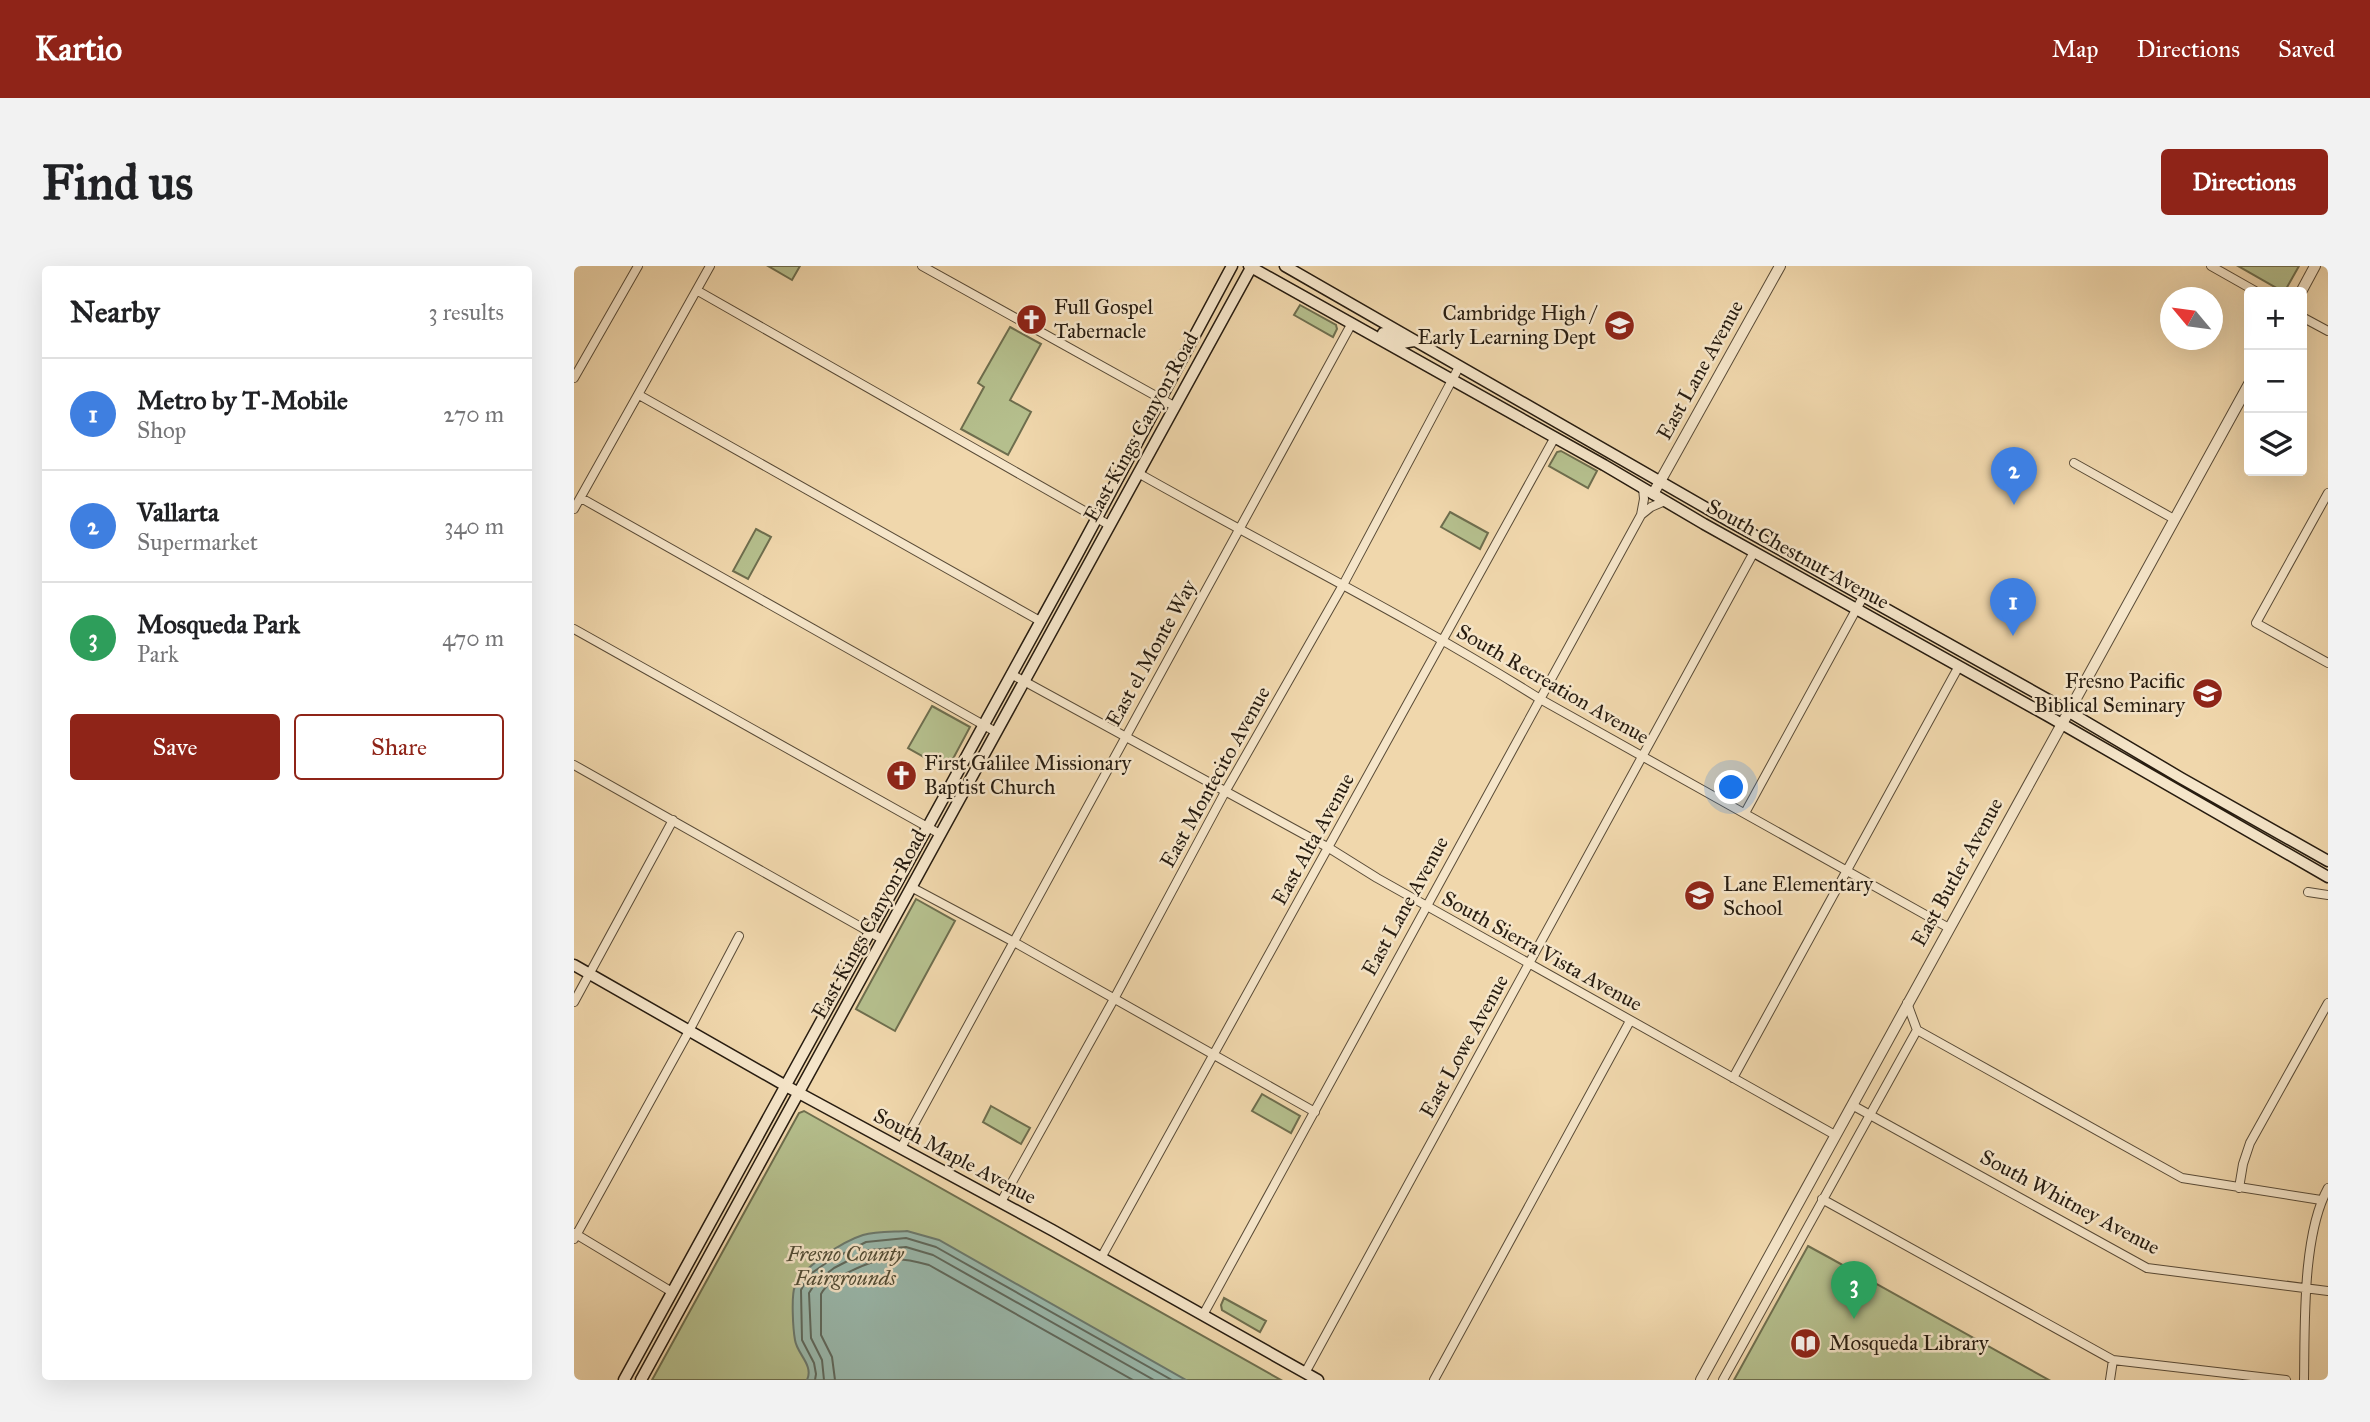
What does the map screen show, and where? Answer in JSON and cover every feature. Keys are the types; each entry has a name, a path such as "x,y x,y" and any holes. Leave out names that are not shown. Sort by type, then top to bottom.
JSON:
{"main road":[{"name":"East Kings Canyon Road","path":"624,1380 1232,266"},
{"name":"East Kings Canyon Road","path":"641,1380 1251,266"},
{"name":"South Chestnut Avenue","path":"1251,266 2061,723 2328,877"},
{"name":"South Chestnut Avenue","path":"1285,266 2328,861"},
{"path":"1352,323 1365,323 1402,342 1414,341"},
{"path":"1726,536 1732,532 1778,558 1788,554"},
{"name":"South Maple Avenue","path":"574,965 786,1086 1001,1202 1318,1380"},
{"path":"685,1299 682,1293 683,1285 709,1238 714,1216"},
{"path":"635,1380 674,1307 676,1297 672,1292"}],"street":[{"path":"574,378 638,266"},
{"path":"710,266 576,504 996,732"},
{"path":"922,266 1174,406"},
{"name":"East Lane Avenue","path":"1653,494 1780,266"},
{"path":"2211,266 2248,287"},
{"path":"2304,287 2315,266"},
{"path":"698,291 1109,525"},
{"path":"2307,320 2328,331"},
{"name":"East el Monte Way","path":"901,1148 1352,323"},
{"name":"East Montecito Avenue","path":"1001,1202 1343,585 1460,367"},
{"name":"East Butler Avenue","path":"1701,1380 2244,393"},
{"path":"639,395 1040,621"},
{"name":"East Alta Avenue","path":"1101,1258 1555,437"},
{"path":"2074,463 2174,519"},
{"name":"South Recreation Avenue","path":"1138,473 1343,585 1540,699 1949,928"},
{"name":"East Lane Avenue","path":"1203,1315 1641,515 1643,488"},
{"path":"2328,493 2256,623 2328,663"},
{"path":"1641,515 1665,501"},
{"name":"East Lowe Avenue","path":"1305,1373 1754,552"},
{"path":"1745,813 1863,597"},
{"path":"574,629 940,834"},
{"path":"1733,1078 1959,666"},
{"name":"South Sierra Vista Avenue","path":"1011,674 1329,848 1426,906 1835,1135"},
{"path":"574,765 882,939"},
{"path":"574,1002 673,820"},
{"path":"911,887 1315,1112"},
{"path":"2308,892 2328,895"},
{"path":"672,1292 575,1235 739,936"},
{"path":"1907,1003 1917,1030 2182,1178 2321,1200"},
{"path":"2239,1188 2250,1143 2328,1003"},
{"path":"1434,1380 1630,1021"},
{"path":"1723,1380 1917,1030"},
{"name":"South Whitney Avenue","path":"1852,1105 2147,1268 2328,1291"},
{"path":"2304,1380 2306,1289 2317,1212 2328,1188"},
{"path":"1822,1199 2113,1360 2212,1375 2286,1380"},
{"path":"1734,1320 1751,1329"},
{"path":"2110,1380 2113,1360"}],"green space":[{"path":"768,266 800,266 792,280"},
{"path":"2238,266 2299,266 2287,287 2275,287"},
{"path":"1300,305 1336,325 1333,337 1294,315"},
{"path":"1010,327 1041,344 1010,400 1031,412 1008,455 961,429 984,387 978,383"},
{"path":"1561,451 1597,471 1588,488 1549,466 1557,452"},
{"path":"1450,512 1488,533 1480,549 1441,527"},
{"path":"756,529 771,537 748,579 733,571"},
{"path":"932,706 970,727 947,770 908,748"},
{"path":"916,899 955,921 895,1031 856,1009"},
{"path":"1262,1094 1300,1116 1291,1133 1252,1111"},
{"path":"991,1106 1030,1128 1021,1144 983,1122"},
{"name":"Fresno County Fairgrounds","path":"804,1111 1281,1380 652,1380 799,1113"},
{"path":"1808,1246 1830,1258 2049,1380 1734,1380"},
{"path":"1224,1298 1266,1321 1260,1332 1222,1310"}],"water":[{"path":"907,1231 939,1240 1186,1380 807,1380 807,1364 796,1345 794,1328 793,1297 799,1279 824,1256 855,1238 874,1233"}],"place":[{"name":"Full Gospel Tabernacle","path":"1031,319"},
{"name":"Cambridge High / Early Learning Dept","path":"1619,325"},
{"name":"Vallarta","path":"2014,505"},
{"name":"Metro by T-Mobile","path":"2013,636"},
{"name":"Fresno Pacific Biblical Seminary","path":"2208,693"},
{"name":"First Galilee Missionary Baptist Church","path":"901,775"},
{"name":"Lane Elementary School","path":"1700,896"},
{"name":"Mosqueda Park","path":"1854,1319"},
{"name":"Mosqueda Library","path":"1806,1343"}]}
